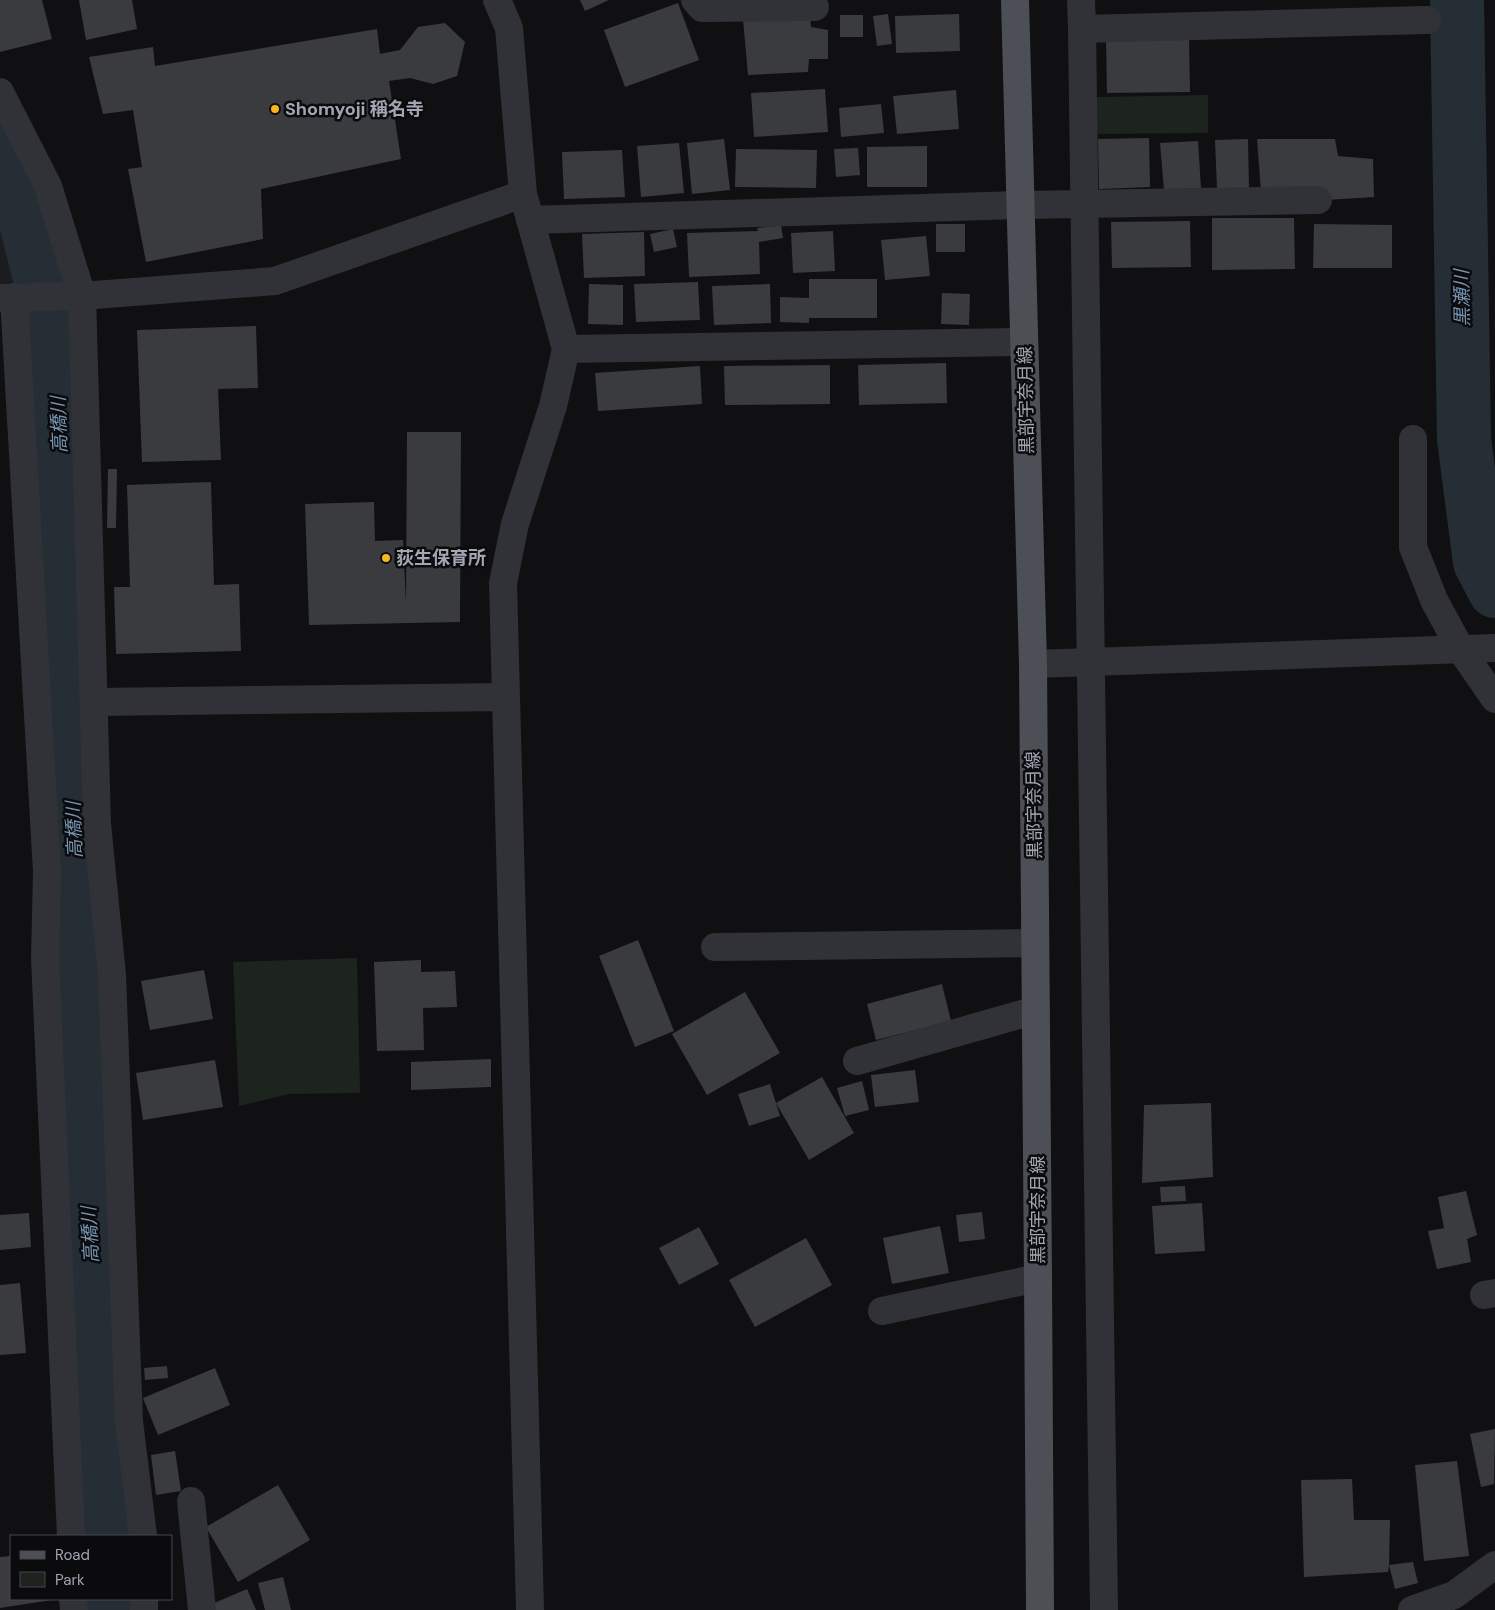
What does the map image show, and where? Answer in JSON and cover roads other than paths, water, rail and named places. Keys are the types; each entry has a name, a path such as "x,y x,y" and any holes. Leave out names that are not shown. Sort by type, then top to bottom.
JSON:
{"main road":[{"name":"黒部宇奈月線","path":"1015,0 1033,664 1040,1610"}],"street":[{"path":"497,0 508,28 526,207 566,349 553,406 515,524 503,583 530,1610"},
{"path":"695,0 702,8 815,7"},
{"path":"1081,0 1104,1610"},
{"path":"1082,29 1428,20"},
{"path":"0,92 48,186 82,296 97,824 112,975 129,1421 143,1535"},
{"path":"70,1535 44,958 48,872 7,297 82,296 275,281 526,207 1021,205 1318,200"},
{"path":"566,349 1024,342"},
{"path":"1413,439 1413,547 1434,600 1480,649 1495,699"},
{"path":"1033,664 1480,649"},
{"path":"94,702 506,697"},
{"path":"715,947 1035,943"},
{"path":"857,1061 1036,1010"},
{"path":"882,1311 1038,1278"},
{"path":"191,1501 202,1610"},
{"path":"1412,1610 1454,1595 1495,1565"}],"waterway":[{"name":"黒瀬川","path":"1457,0 1464,439 1480,562 1495,591"},
{"name":"高橋川","path":"0,131 9,154 55,339 85,1147 104,1535"},
{"name":"高橋川","path":"108,1600 108,1610"}],"place":[{"name":"Shomyoji 稱名寺","path":"275,109"},
{"name":"荻生保育所","path":"386,558"}]}
